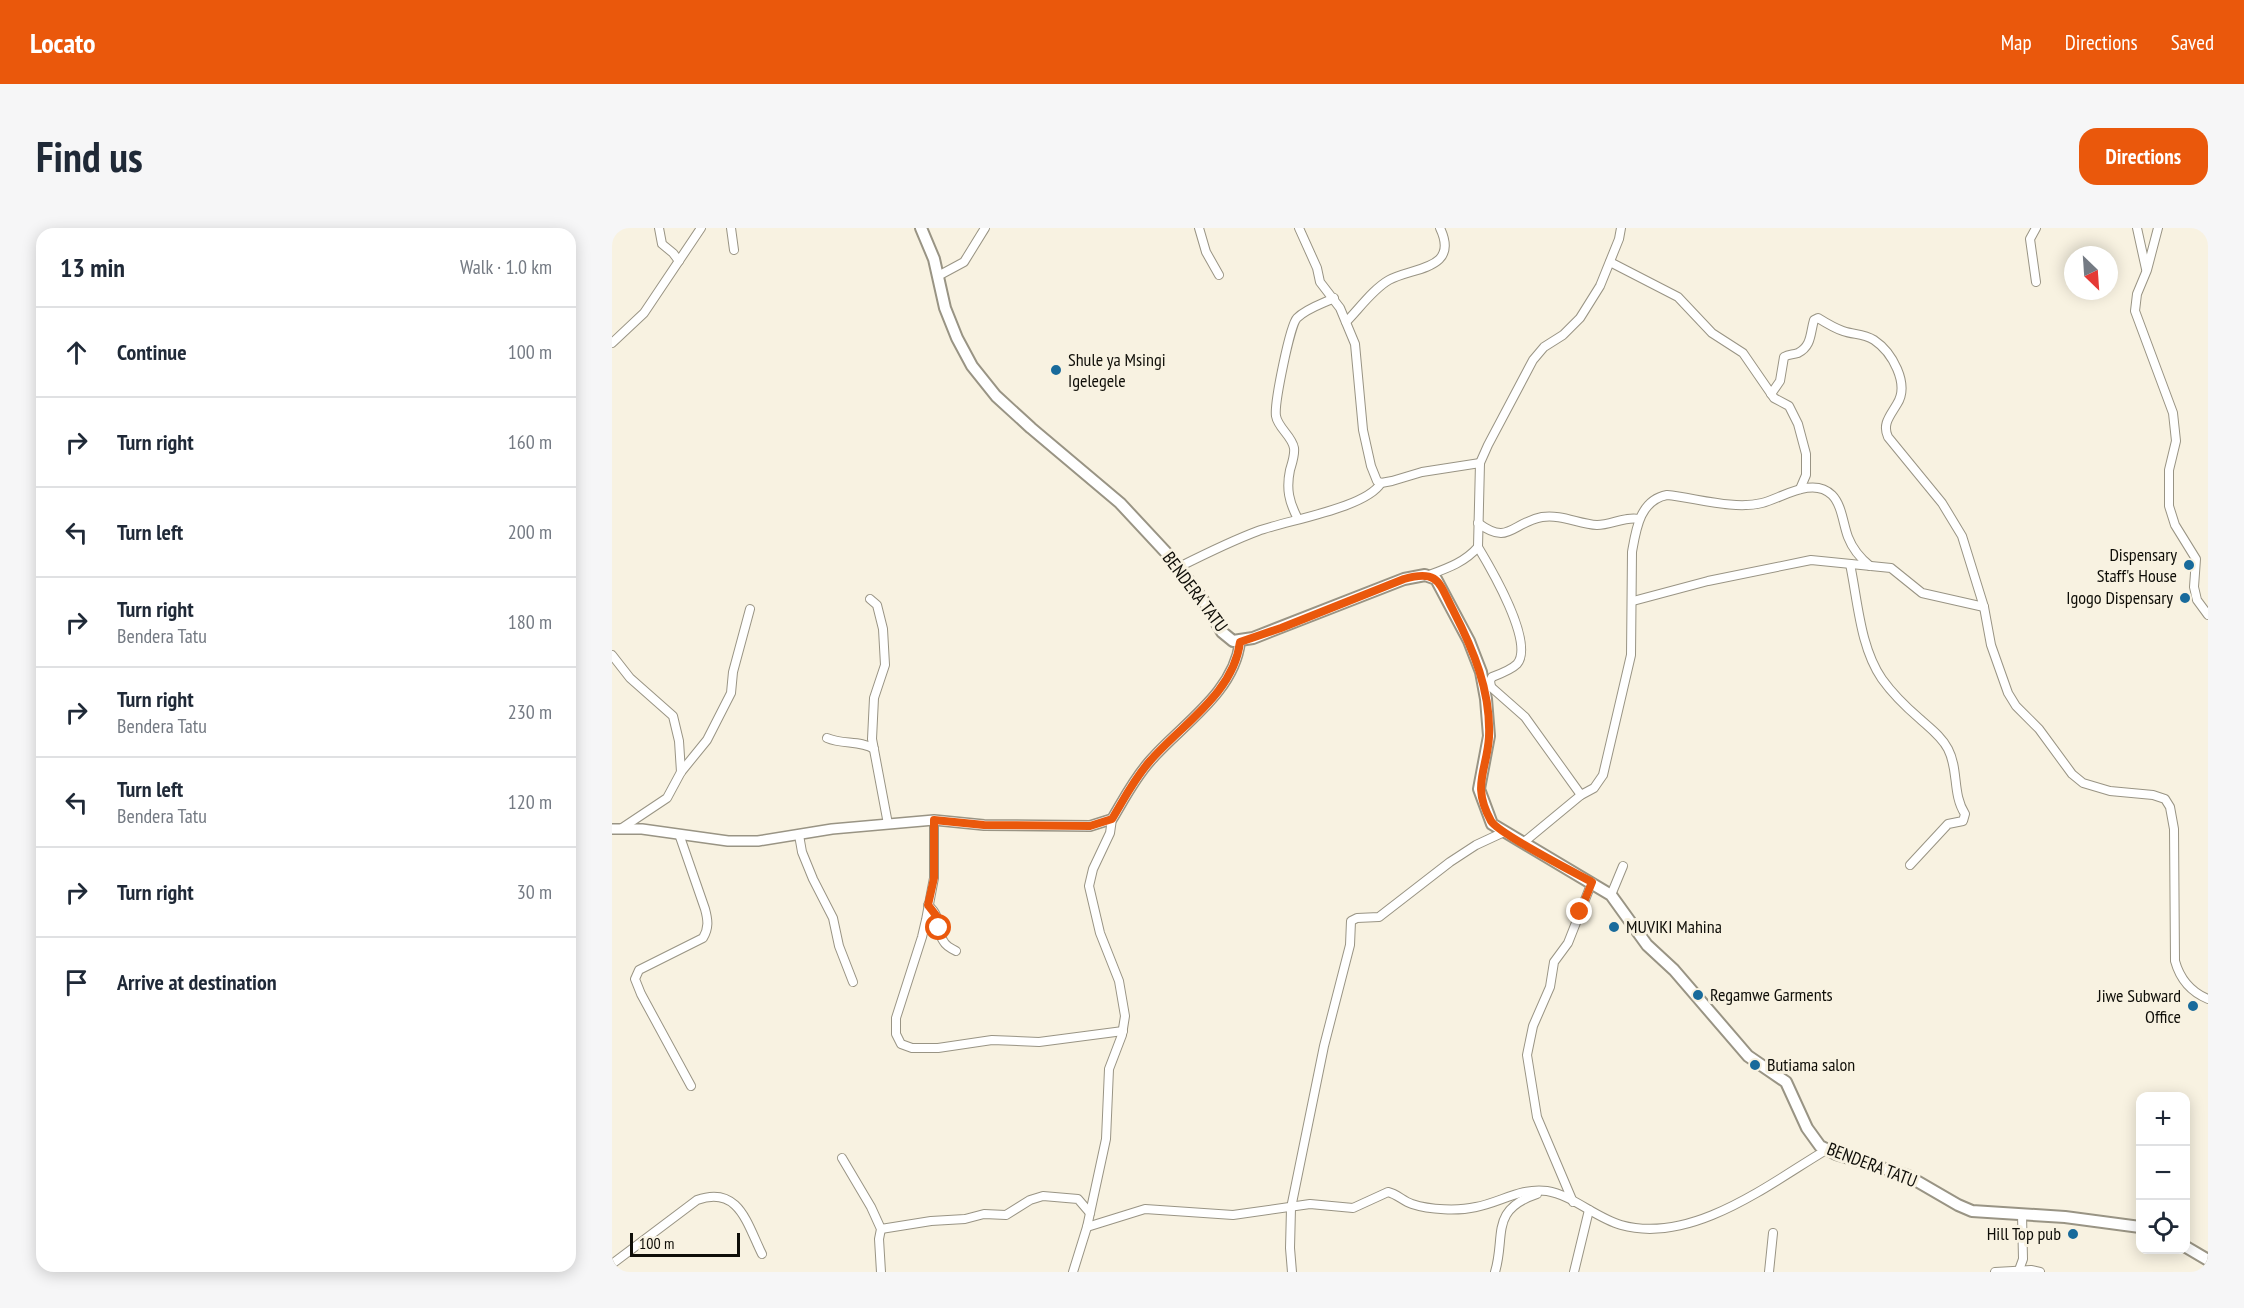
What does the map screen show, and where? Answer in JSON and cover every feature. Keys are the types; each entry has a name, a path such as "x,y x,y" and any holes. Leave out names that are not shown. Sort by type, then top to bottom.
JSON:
{"main road":[{"name":"BENDERA TATU","path":"921,228 938,276 945,308 972,366 996,396 1039,436 1120,503 1179,567 1222,632 1233,641 1240,642 1281,628 1404,579 1419,575 1429,575 1436,579 1469,641 1488,687 1489,736 1479,789 1492,824 1611,895 1647,945 1674,970 1748,1056 1786,1082 1807,1128 1814,1139 1826,1150 1908,1176 1972,1211 2136,1227"},
{"path":"2190,1249 2208,1260"}],"street":[{"path":"659,228 662,244 679,261"},
{"path":"612,344 644,313 702,228"},
{"path":"731,228 735,250"},
{"path":"938,276 964,262 985,228"},
{"path":"1199,228 1206,252 1219,275"},
{"path":"1299,228 1317,268 1320,282 1334,298 1355,344 1363,430 1371,466 1377,481 1381,483"},
{"path":"1346,322 1389,280 1430,266 1441,258 1445,250 1445,243 1440,228"},
{"path":"1581,795 1525,717 1488,687 1492,677 1517,664 1520,657 1516,622 1496,574 1478,547 1480,463 1533,360 1544,347 1563,335 1580,318 1600,286 1619,239 1621,228"},
{"path":"2036,228 2031,239 2036,282"},
{"path":"2137,228 2147,270"},
{"path":"2158,228 2147,270 2137,294 2135,310 2173,413 2176,441 2169,470 2169,506 2175,525 2196,559 2194,587 2197,600 2208,615"},
{"path":"1610,262 1678,297 1712,333 1743,353 1771,394 1792,410 1803,440 1807,465 1806,475 1800,489"},
{"path":"1298,519 1288,493 1293,442 1287,437 1276,418 1281,371 1294,322 1306,311 1334,298"},
{"path":"1771,394 1780,381 1784,357 1800,352 1806,347 1810,341 1814,320 1818,318 1839,330 1862,334 1876,341 1897,368 1902,397 1886,423 1885,429 1888,437 1942,503 1962,536 1984,607 1991,645 2008,693 2016,706 2057,752 2072,774 2083,783 2094,788 2136,795 2153,795 2165,799 2170,807 2174,829 2175,961 2179,975 2196,994 2208,999"},
{"path":"1179,567 1256,531 1323,513 1363,499 1377,490 1381,483 1422,472 1480,463"},
{"path":"1523,843 1581,795 1594,788 1601,780 1607,766 1631,655 1632,552 1639,519 1650,502 1658,496 1667,495 1750,505 1800,489 1816,489 1831,494 1837,502 1853,548 1870,566"},
{"path":"1478,523 1492,533 1503,533 1542,517 1571,519 1595,525 1633,518 1639,519"},
{"path":"1429,575 1455,566 1470,556 1478,547"},
{"path":"1633,601 1708,581 1811,560 1891,568 1922,593 1984,607"},
{"path":"1850,564 1868,648 1874,665 1882,680 1940,737 1948,748 1952,759 1956,797 1965,814 1963,821 1948,824 1910,865"},
{"path":"870,599 876,605 881,618 885,665 874,698 872,720 874,749 888,824"},
{"path":"622,828 667,798 681,772 707,740 731,693 733,672 750,609"},
{"path":"1074,1272 1088,1227 1108,1130 1106,1090 1109,1069 1123,1031 1125,1016 1119,981 1100,933 1089,886 1093,869 1110,833 1112,819 1136,778 1217,692 1236,663 1240,642"},
{"path":"612,655 630,678 673,716 680,749 681,772"},
{"path":"827,738 839,743 861,744 874,749"},
{"path":"612,829 622,828 728,841 758,841 832,829 934,820 984,825 1090,826 1112,819"},
{"path":"934,820 934,878 922,937 896,1018 896,1034 901,1044 906,1047 938,1048 992,1040 1038,1042 1123,1031"},
{"path":"1292,1272 1291,1208 1324,1046 1350,945 1351,921 1357,918 1379,917 1450,862 1476,845 1504,832"},
{"path":"679,834 705,909 708,921 707,931 703,938 639,970 635,979 691,1086"},
{"path":"798,835 813,879 833,918 839,946 853,982"},
{"path":"1611,895 1623,866"},
{"path":"1574,1202 1537,1117 1527,1055 1533,1026 1550,987 1554,962 1568,943 1592,882"},
{"path":"928,905 938,918 944,943 956,951"},
{"path":"1088,1227 1144,1209 1233,1215 1310,1204 1353,1208 1388,1192 1422,1206 1474,1208 1527,1191 1546,1191 1620,1224 1640,1228 1660,1228 1706,1218 1747,1198 1826,1150"},
{"path":"842,1158 871,1207 881,1229 879,1239 881,1272"},
{"path":"1495,1272 1503,1220 1521,1201 1546,1191"},
{"path":"612,1264 697,1200 718,1195 731,1199 738,1208 762,1254"},
{"path":"881,1229 931,1221 965,1219 984,1214 1006,1215 1030,1200 1043,1196 1078,1199 1090,1214"},
{"path":"1574,1272 1589,1210"},
{"path":"2019,1270 2023,1259 2022,1214"},
{"path":"1769,1272 1773,1233"},
{"path":"1995,1272 2031,1269 2040,1272"}],"place":[{"name":"Shule ya Msingi Igelegele","path":"1056,370"},
{"name":"Dispensary Staff's House","path":"2189,565"},
{"name":"Igogo Dispensary","path":"2185,598"},
{"name":"MUVIKI Mahina","path":"1614,927"},
{"name":"Regamwe Garments","path":"1698,995"},
{"name":"Jiwe Subward Office","path":"2193,1006"},
{"name":"Butiama salon","path":"1755,1065"},
{"name":"Hill Top pub","path":"2073,1234"}],"route":[{"path":"939,928 938,918 928,905 934,878 934,820 984,825 1090,826 1112,819 1136,778 1217,692 1236,663 1240,642 1404,579 1425,574 1436,579 1469,641 1481,672 1489,736 1479,789 1485,809 1492,824 1545,857 1592,882 1580,912"}]}
